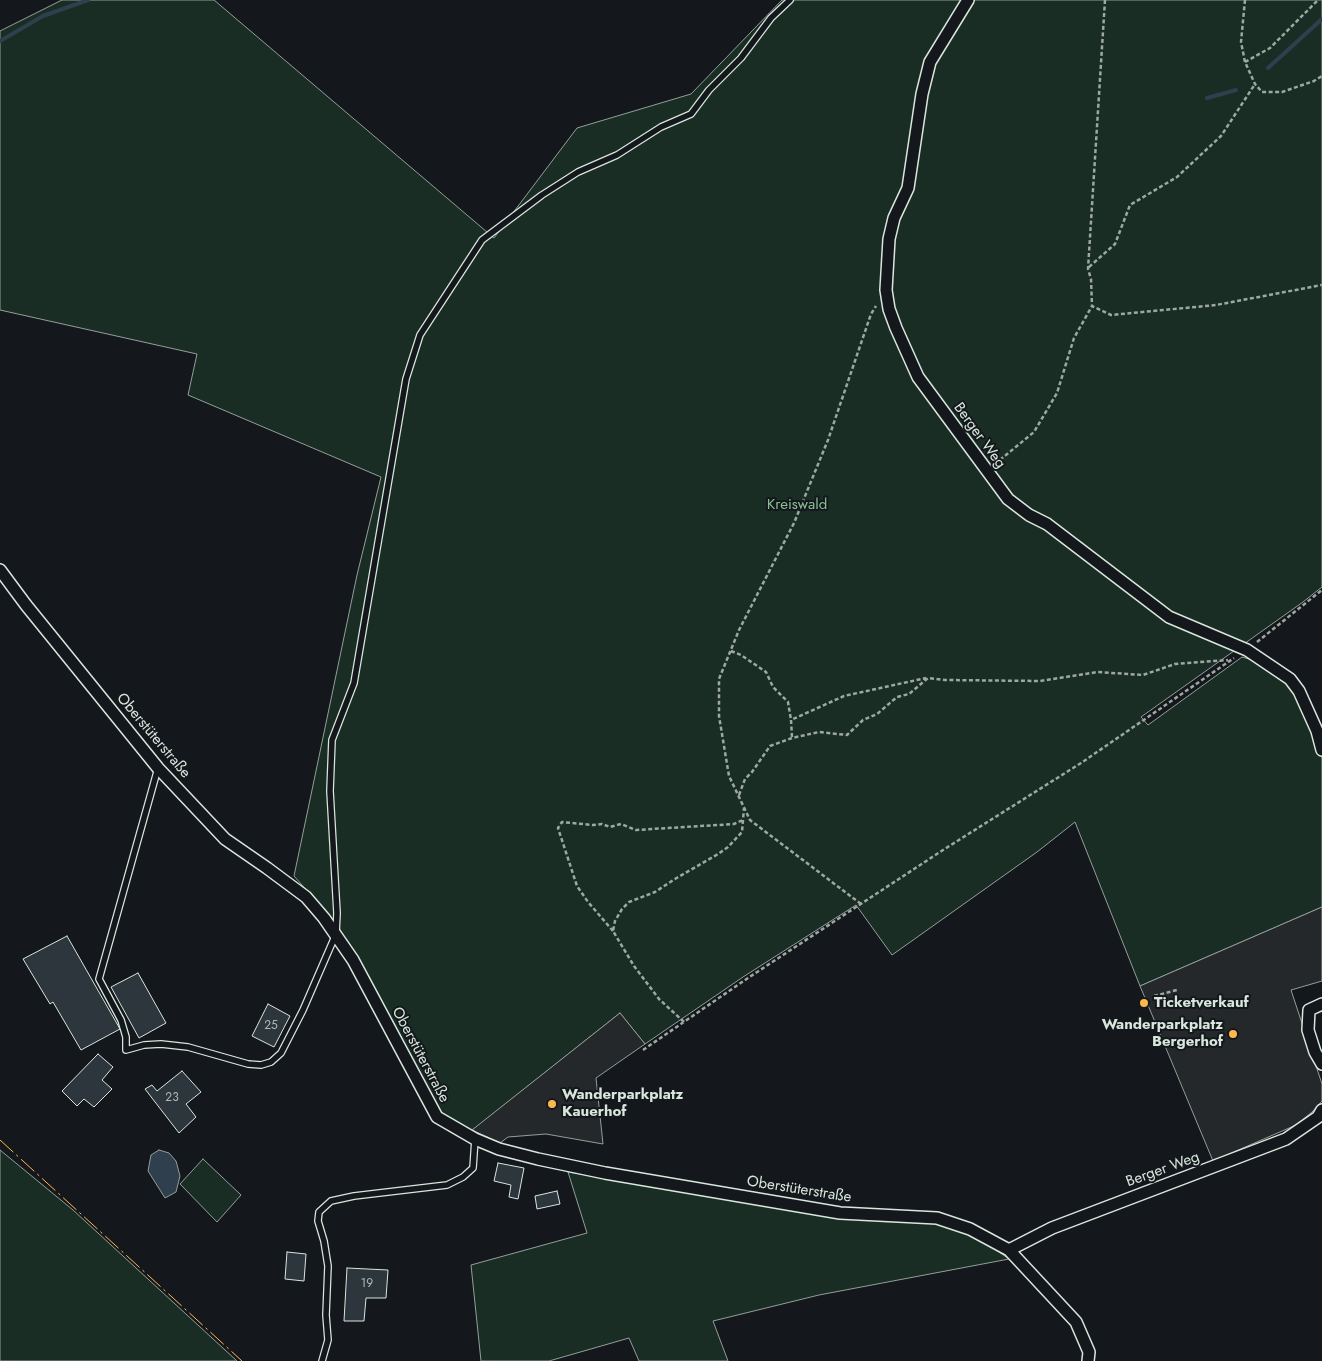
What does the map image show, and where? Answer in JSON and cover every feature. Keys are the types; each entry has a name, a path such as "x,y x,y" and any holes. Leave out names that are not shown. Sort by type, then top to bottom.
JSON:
{"street":[{"name":"Berger Weg","path":"968,0 930,62 922,94 908,188 894,218 889,239 886,290 889,309 918,377 986,472 1002,493 1016,506 1047,524 1169,617 1247,650 1290,679 1300,691 1317,731 1322,750"},
{"name":"Oberstüterstraße","path":"0,570 26,605 158,768 225,839 306,897 336,934 353,960 437,1117 475,1139 499,1149 538,1160 840,1213 937,1218 970,1229 1008,1250 1076,1322 1089,1352 1088,1361"},
{"path":"1322,1004 1309,1010 1308,1030 1315,1052 1322,1064"},
{"name":"Berger Weg","path":"1008,1250 1052,1228 1286,1138 1318,1116 1322,1110"}],"lane":[{"path":"158,768 98,979 121,1020 126,1037 126,1050 144,1045 161,1044 188,1047 248,1064 262,1065 271,1062 281,1053 303,1010 336,934 337,913 330,791 332,740 354,683 406,379 420,335 482,240 542,195 578,172 617,155 661,127 690,114 709,90 741,58 771,18 790,0"},
{"path":"322,1361 328,1340 326,1315 328,1266 324,1241 318,1221 319,1212 330,1201 354,1196 446,1185 463,1177 473,1168 475,1139"}],"path":[{"path":"986,472 1034,432 1056,393 1074,338 1092,306 1091,279 1088,268 1105,0"},
{"path":"1245,0 1241,42 1245,62 1255,84 1262,92 1282,92 1314,81 1322,76"},
{"path":"1245,62 1270,48 1318,0"},
{"path":"1088,268 1114,244 1130,204 1177,177 1221,136 1255,84"},
{"path":"1092,306 1111,315 1216,305 1322,286"},
{"path":"861,904 750,820 729,776 719,716 719,679 739,630 794,523 828,440 871,314 886,290"},
{"path":"643,1050 861,904 1081,763 1247,650 1322,590"},
{"path":"730,651 741,655 766,672 773,687 788,702 792,738"},
{"path":"791,720 844,696 928,678 945,680 1040,681 1098,672 1143,675 1175,664 1230,660"},
{"path":"739,796 745,779 770,746 792,738 819,732 847,735 863,720 877,714 897,697 909,694 928,678"},
{"path":"613,931 615,921 629,902 655,892 718,854 742,832 744,807"},
{"path":"684,1022 659,999 634,966 613,931 577,886 558,828 562,822 593,826 602,824 610,827 621,824 636,830 734,824 743,820"},
{"path":"1154,996 1177,990"}],"green space":[{"name":"Kreiswald","path":"62,0 214,0 494,238 577,128 691,94 782,0 1322,0 1322,587 1141,717 1148,725 1242,657 1256,661 1297,692 1322,758 1322,907 1140,986 1075,822 1037,852 892,955 856,905 743,977 645,1044 620,1013 470,1132 440,1115 327,913 294,876 357,575 381,477 188,395 197,354 0,310 0,31"},
{"path":"0,1150 73,1210 237,1361 0,1361"},
{"path":"203,1159 241,1195 217,1222 180,1184"},
{"path":"568,1172 820,1214 929,1222 982,1240 1009,1259 819,1295 713,1321 728,1361 639,1361 629,1338 549,1361 481,1361 471,1265 587,1233"}],"shaded area":[{"name":"Wanderparkplatz Bergerhof","path":"1322,907 1322,981 1291,990 1322,1084 1322,1101 1296,1125 1213,1161 1140,986"},
{"name":"Wanderparkplatz Kauerhof","path":"620,1013 645,1044 596,1078 603,1144 546,1134 508,1137 500,1143 472,1130"}],"water":[{"path":"159,1150 169,1153 176,1161 180,1176 176,1192 165,1198 148,1171 151,1155"}],"building":[{"path":"67,936 120,1029 81,1050 53,1002 50,1004 23,959"},
{"path":"138,973 166,1023 139,1038 111,987"},
{"path":"268,1004 290,1016 274,1047 252,1036"},
{"path":"98,1054 113,1067 102,1080 112,1089 94,1107 84,1099 77,1106 62,1091"},
{"path":"182,1071 201,1092 186,1104 196,1117 179,1133 145,1089 152,1085 157,1091"},
{"path":"498,1163 524,1168 518,1199 509,1197 511,1185 494,1181"},
{"path":"557,1191 560,1204 537,1209 535,1196"},
{"path":"287,1252 306,1254 304,1281 285,1279"},
{"path":"347,1268 388,1270 386,1298 366,1298 364,1321 344,1321"}],"waterway":[{"path":"0,41 43,16 88,0"},
{"path":"1268,68 1322,19"},
{"path":"1207,98 1236,90"}],"power":[{"path":"0,1140 242,1361"}],"place":[{"name":"Ticketverkauf","path":"1144,1003"},
{"name":"Wanderparkplatz Bergerhof","path":"1233,1034"},
{"name":"Wanderparkplatz Kauerhof","path":"552,1104"}]}
